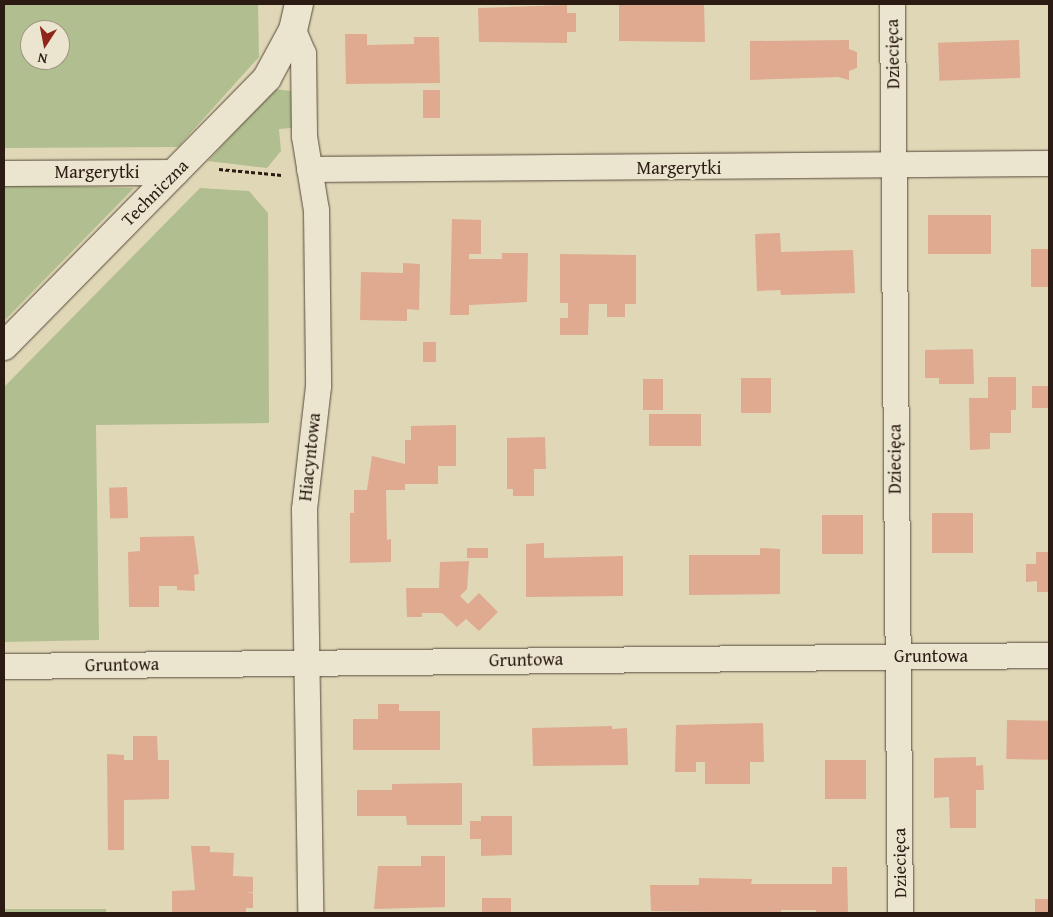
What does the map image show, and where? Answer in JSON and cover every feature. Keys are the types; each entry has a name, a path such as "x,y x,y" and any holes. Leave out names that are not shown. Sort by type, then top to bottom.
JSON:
{"street":[{"path":"293,30 299,4"},
{"name":"Dziecięca","path":"892,4 896,656 900,913"},
{"name":"Techniczna","path":"4,346 268,78 280,59 293,30"},
{"name":"Hiacyntowa","path":"293,30 303,53 304,136 316,210 318,386 304,509 310,913"},
{"name":"Margerytki","path":"310,173 1049,163"},
{"name":"Margerytki","path":"4,173 176,172"},
{"name":"Gruntowa","path":"4,666 1049,655"}],"path":[{"path":"176,172 205,167 310,173"}],"green space":[{"path":"4,4 258,4 259,57 178,147 4,148"},
{"path":"274,89 291,91 292,128 279,129 281,151 267,168 208,161"},
{"path":"4,185 134,188 4,321"},
{"path":"200,188 249,191 268,213 269,423 96,425 99,640 4,642 4,387"},
{"path":"4,909 106,909 106,913 4,913"}],"building":[{"path":"704,4 705,42 619,41 619,5"},
{"path":"567,5 567,13 576,13 576,32 567,32 567,43 479,42 478,8"},
{"path":"345,34 367,34 367,45 414,44 414,37 439,37 440,83 346,84"},
{"path":"849,40 849,49 857,52 857,68 849,71 849,80 838,77 750,80 750,41"},
{"path":"1019,40 1020,78 939,81 938,43"},
{"path":"423,90 440,90 440,118 423,118"},
{"path":"928,215 991,215 991,254 928,254"},
{"path":"452,219 481,220 481,254 469,254 469,259 502,259 502,253 528,253 527,302 469,305 469,315 450,315"},
{"path":"780,233 781,252 853,250 855,293 781,295 780,290 757,291 755,234"},
{"path":"1031,249 1049,249 1049,287 1031,287"},
{"path":"560,254 636,255 636,304 625,304 625,317 607,317 607,304 589,304 588,335 560,335 560,318 568,318 568,303 560,303"},
{"path":"403,263 420,264 419,310 407,309 407,321 360,320 361,272 403,273"},
{"path":"423,342 436,342 436,362 423,362"},
{"path":"973,349 974,384 939,384 939,378 925,378 925,350"},
{"path":"988,377 1016,377 1016,410 1011,410 1011,433 990,433 990,449 970,450 969,398 988,398"},
{"path":"741,378 771,378 771,413 741,413"},
{"path":"643,379 663,379 663,410 643,410"},
{"path":"1032,386 1049,386 1049,408 1032,408"},
{"path":"649,414 701,414 701,446 649,446"},
{"path":"456,425 456,466 438,466 438,484 405,484 405,490 386,490 387,540 391,539 391,562 350,563 350,513 354,513 354,490 367,490 372,456 405,464 405,440 411,440 411,426"},
{"path":"545,437 546,469 534,469 534,496 513,496 513,489 507,489 507,438"},
{"path":"127,487 128,518 110,519 109,488"},
{"path":"932,513 973,513 973,553 932,553"},
{"path":"822,515 863,515 863,554 822,554"},
{"path":"194,536 199,574 194,575 195,591 177,590 177,586 159,586 159,607 129,607 128,552 140,551 140,537"},
{"path":"544,543 544,558 623,556 623,596 526,597 526,544"},
{"path":"467,548 488,548 488,558 467,558"},
{"path":"760,548 780,549 780,594 689,595 689,555 760,555"},
{"path":"1036,552 1049,552 1049,592 1037,592 1037,581 1026,582 1026,564 1036,564"},
{"path":"469,561 467,589 460,596 468,604 479,593 498,612 479,631 466,619 457,627 442,613 422,613 422,617 407,617 406,588 439,588 440,562"},
{"path":"378,704 399,704 399,711 440,711 440,750 353,750 353,719 378,719"},
{"path":"1007,720 1049,721 1048,760 1006,759"},
{"path":"763,723 764,762 750,762 750,784 705,784 705,762 696,762 696,772 675,772 676,725"},
{"path":"612,726 612,729 627,728 628,765 533,766 532,728"},
{"path":"133,736 157,736 158,760 169,760 169,799 124,800 124,850 108,850 107,754 124,755 124,760 133,760"},
{"path":"976,757 976,766 983,765 984,790 976,790 976,828 950,828 949,797 934,798 934,758"},
{"path":"825,760 866,760 866,799 825,799"},
{"path":"462,783 462,825 407,825 406,816 357,816 357,790 392,790 392,784"},
{"path":"481,816 512,816 512,855 481,856 481,839 470,839 470,821 481,821"},
{"path":"191,846 210,846 210,852 234,853 233,876 253,877 253,892 246,893 253,893 253,908 246,908 246,913 172,913 172,891 195,890"},
{"path":"421,856 445,856 445,907 374,909 378,866 421,866"},
{"path":"832,867 847,867 848,913 816,913 816,910 781,910 781,913 651,911 650,885 699,885 699,878 752,879 751,884 832,884"},
{"path":"482,898 511,898 511,913 482,913"},
{"path":"1035,899 1049,899 1049,913 1035,913"}]}
